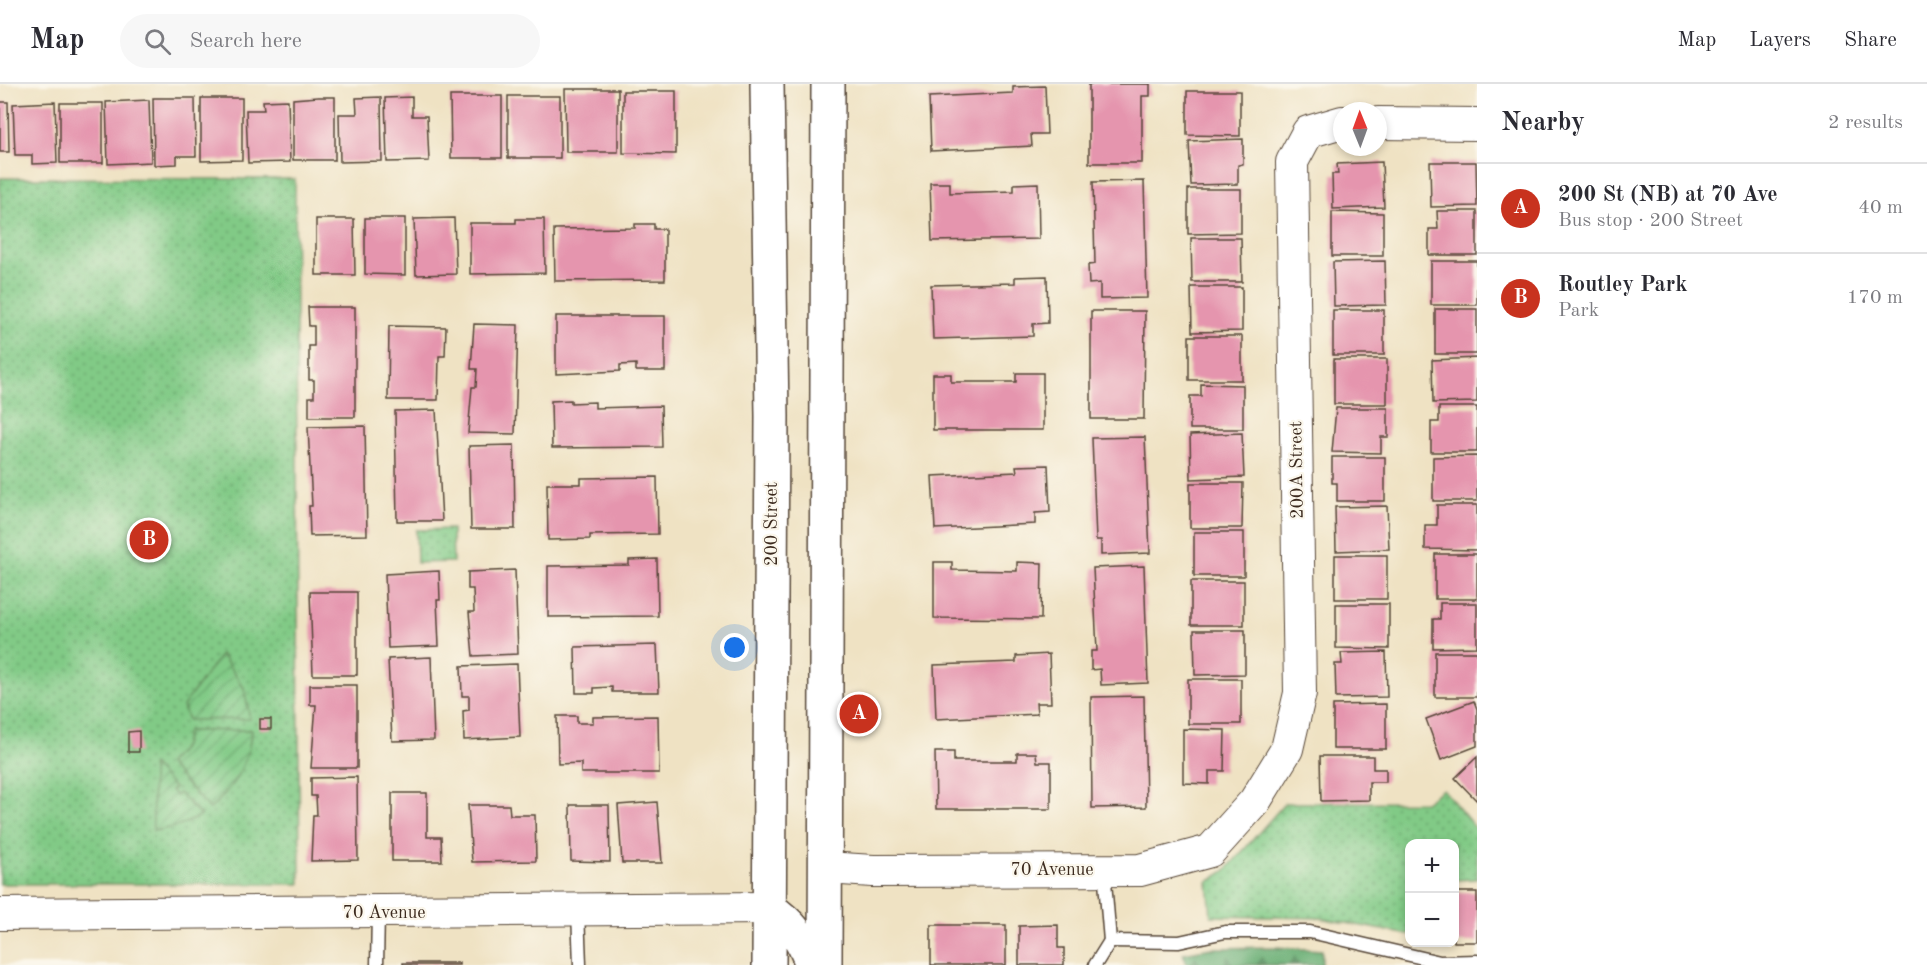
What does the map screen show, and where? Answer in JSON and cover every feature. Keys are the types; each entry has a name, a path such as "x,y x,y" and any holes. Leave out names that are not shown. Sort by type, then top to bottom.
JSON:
{"main road":[{"name":"200 Street","path":"767,84 772,416 769,965"},
{"path":"825,965 828,84"},
{"path":"769,908 789,922 806,948 812,965"}],"street":[{"path":"1387,123 1477,124"},
{"name":"200A Street","path":"1255,801 1287,749 1300,693 1292,162 1308,132 1333,125"},
{"name":"70 Avenue","path":"826,868 873,871 1140,870 1210,851 1255,801"},
{"name":"70 Avenue","path":"0,914 769,908"}],"lane":[{"path":"1095,965 1110,941 1103,869"},
{"path":"578,910 580,965"},
{"path":"377,965 378,912"},
{"path":"1110,941 1179,942 1225,932 1310,932 1440,963 1477,962"}],"green space":[{"path":"0,178 295,179 300,884 0,884"},
{"path":"452,529 453,562 417,563 416,530"},
{"path":"221,654 244,688 250,719 188,720 183,706"},
{"path":"251,730 244,764 239,774 210,809 168,764 184,746 187,731"},
{"path":"152,765 174,788 171,790 176,796 179,793 201,816 179,826 153,831"},
{"path":"1443,789 1477,830 1477,879 1459,880 1459,839 1405,839 1405,934 1320,918 1211,916 1208,882 1225,871 1285,803 1425,802"},
{"path":"1275,947 1322,950 1322,965 1187,965 1183,953 1211,948"}],"building":[{"path":"1089,84 1150,84 1150,96 1142,96 1142,163 1089,163"},
{"path":"1045,86 1047,134 1031,134 1032,146 931,151 929,97 1013,93 1013,87"},
{"path":"565,89 618,89 618,152 566,152"},
{"path":"623,91 676,91 676,154 623,153"},
{"path":"1187,91 1240,91 1240,136 1187,135"},
{"path":"450,96 502,96 502,158 451,158"},
{"path":"508,96 560,96 560,158 508,158"},
{"path":"335,97 335,160 293,160 293,99"},
{"path":"381,97 382,161 340,162 339,114 357,114 356,98"},
{"path":"412,97 412,116 427,116 429,161 387,162 385,98"},
{"path":"153,98 195,98 196,156 177,156 177,164 154,165"},
{"path":"201,98 242,98 242,160 201,161"},
{"path":"149,100 151,162 108,164 106,102"},
{"path":"288,100 290,162 248,163 246,110 264,110 263,101"},
{"path":"0,102 8,102 9,152 0,152"},
{"path":"55,102 57,163 32,164 32,155 15,155 13,104"},
{"path":"60,103 103,103 103,163 60,163"},
{"path":"1243,139 1243,164 1238,165 1238,184 1191,185 1189,141"},
{"path":"1382,162 1384,207 1333,209 1332,174 1338,174 1337,164"},
{"path":"1430,162 1476,162 1477,206 1431,207"},
{"path":"1144,181 1147,298 1100,299 1100,283 1089,284 1088,265 1095,264 1093,182"},
{"path":"930,183 950,183 950,193 1014,191 1014,184 1038,183 1039,239 932,241"},
{"path":"1188,189 1241,189 1241,233 1188,234"},
{"path":"1437,211 1477,211 1477,255 1429,255 1429,229 1438,229"},
{"path":"1332,212 1383,213 1383,256 1332,256"},
{"path":"365,218 405,218 405,275 365,274"},
{"path":"454,218 456,274 416,275 414,219"},
{"path":"316,219 354,219 355,275 316,275"},
{"path":"516,219 544,219 545,273 470,274 470,223 516,223"},
{"path":"635,224 654,224 654,229 665,229 665,280 555,281 554,229 635,228"},
{"path":"1191,238 1241,238 1242,282 1192,282"},
{"path":"1385,261 1386,305 1334,306 1333,262"},
{"path":"1431,261 1477,261 1477,305 1431,305"},
{"path":"1047,276 1048,323 1033,324 1033,336 933,339 931,285 1015,283 1015,277"},
{"path":"1191,287 1242,287 1242,331 1192,332"},
{"path":"308,307 355,307 355,417 309,417 309,397 314,397 314,380 309,380 309,346 314,346 314,326 309,326"},
{"path":"1435,309 1477,309 1477,354 1435,354"},
{"path":"1333,310 1384,310 1384,355 1333,355"},
{"path":"1091,311 1145,311 1144,419 1091,419"},
{"path":"556,316 665,316 665,371 636,371 636,364 620,365 620,371 556,374"},
{"path":"474,324 518,325 515,434 468,433 472,387 476,387 477,369 471,369"},
{"path":"389,326 446,327 445,356 439,356 438,400 388,400"},
{"path":"1189,336 1242,336 1242,380 1189,380"},
{"path":"1477,358 1477,402 1433,403 1432,360"},
{"path":"1334,359 1387,359 1387,404 1334,404"},
{"path":"1016,373 1043,373 1043,430 933,430 933,374 951,374 951,382 1016,382"},
{"path":"1201,384 1243,385 1243,429 1190,429 1190,396 1201,396"},
{"path":"571,400 571,403 595,402 595,408 661,406 662,447 552,448 551,401"},
{"path":"1439,407 1477,407 1477,452 1431,452 1431,422 1439,422"},
{"path":"1336,408 1388,408 1388,437 1381,437 1381,453 1332,452"},
{"path":"436,410 442,521 397,521 395,411"},
{"path":"365,426 367,535 310,536 309,506 312,506 308,427"},
{"path":"1242,433 1244,477 1191,479 1190,435"},
{"path":"1145,437 1150,553 1101,555 1101,540 1096,540 1092,438"},
{"path":"514,445 515,529 471,529 469,446"},
{"path":"1477,456 1477,501 1433,501 1433,457"},
{"path":"1332,457 1385,457 1385,501 1337,501 1337,483 1332,483"},
{"path":"1048,465 1050,512 1035,513 1035,524 935,529 932,476 1017,472 1016,466"},
{"path":"657,477 658,534 590,535 590,539 548,540 547,484 581,484 581,478"},
{"path":"1190,483 1243,483 1242,528 1190,528"},
{"path":"1437,505 1477,505 1477,550 1425,549 1425,525 1437,525"},
{"path":"1387,506 1389,549 1336,551 1335,507"},
{"path":"1194,532 1244,532 1244,576 1194,576"},
{"path":"1435,554 1477,554 1477,599 1435,599"},
{"path":"1335,555 1387,555 1387,599 1335,599"},
{"path":"657,559 658,616 548,617 548,566 629,565 629,560"},
{"path":"934,562 952,562 952,570 1017,571 1017,562 1042,563 1041,619 934,618"},
{"path":"1144,566 1148,683 1101,685 1100,669 1091,670 1091,651 1097,651 1093,568"},
{"path":"515,570 518,654 473,656 469,612 474,612 473,589 468,589 468,572"},
{"path":"439,571 440,600 437,600 439,646 388,648 385,574"},
{"path":"1191,581 1244,581 1244,625 1191,625"},
{"path":"310,592 357,592 357,675 313,675"},
{"path":"1440,603 1477,603 1477,647 1433,648 1433,619 1440,619"},
{"path":"1336,604 1389,604 1389,649 1336,648"},
{"path":"1194,630 1245,630 1245,674 1195,675"},
{"path":"657,645 659,692 612,692 612,687 594,688 594,693 576,693 575,647"},
{"path":"1386,652 1387,697 1336,698 1335,664 1342,664 1341,653"},
{"path":"1435,652 1477,652 1477,697 1435,697"},
{"path":"1049,654 1051,703 1036,703 1037,714 936,719 934,665 1016,662 1016,656"},
{"path":"431,657 434,740 392,741 388,659"},
{"path":"517,664 520,737 464,740 463,711 469,710 469,696 462,696 461,666"},
{"path":"1188,679 1241,679 1241,724 1188,724"},
{"path":"310,685 357,685 357,768 311,768 316,705 310,705"},
{"path":"1144,696 1146,807 1092,808 1091,697"},
{"path":"1474,701 1477,709 1477,746 1441,760 1426,719"},
{"path":"1386,704 1386,749 1333,749 1333,705"},
{"path":"557,716 577,716 577,723 593,723 593,717 658,716 659,773 581,773 581,763 558,764"},
{"path":"260,719 271,719 271,729 260,729"},
{"path":"1183,729 1225,730 1224,771 1209,771 1209,784 1183,783"},
{"path":"139,731 139,752 128,752 128,732"},
{"path":"935,752 954,752 954,761 1017,761 1017,753 1036,753 1037,762 1051,762 1051,809 936,809"},
{"path":"1320,756 1373,756 1373,769 1386,769 1386,782 1369,782 1369,800 1321,801"},
{"path":"1477,757 1477,801 1455,778"},
{"path":"357,777 358,860 311,861 313,815 317,815 316,796 311,796 311,778"},
{"path":"392,793 427,793 427,837 441,837 442,861 392,861"},
{"path":"657,802 662,863 622,863 618,805"},
{"path":"468,805 509,805 510,815 535,815 536,861 472,862"},
{"path":"570,805 609,805 610,862 571,861"},
{"path":"1459,892 1477,892 1477,942 1459,942"},
{"path":"931,925 1006,925 1006,965 931,965"},
{"path":"1058,925 1058,948 1064,948 1064,965 1019,965 1019,926"},
{"path":"403,963 459,963 459,965 403,965"}],"place":[{"name":"Routley Park","path":"149,540"},
{"name":"200 St (NB) at 70 Ave","path":"859,714"}]}
